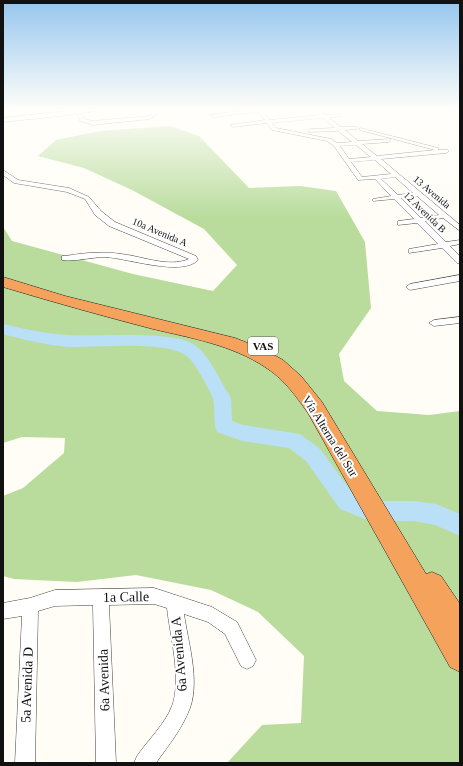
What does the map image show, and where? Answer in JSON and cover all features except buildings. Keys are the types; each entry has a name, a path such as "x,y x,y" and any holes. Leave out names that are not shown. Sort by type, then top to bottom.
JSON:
{"highway":[{"name":"Vía Alterna del Sur","path":"3,275 128,312 192,328 249,349 283,371 311,394 356,466 396,535 460,629"},
{"name":"Vía Alterna del Sur","path":"3,282 62,300 128,312"},
{"name":"Vía Alterna del Sur","path":"396,535 407,570 460,657"}],"street":[{"path":"337,146 360,179 396,175"},
{"name":"13 Avenida","path":"360,146 460,229"},
{"path":"347,161 446,151 423,146"},
{"name":"10a Avenida A","path":"3,172 16,182 69,190 87,198 98,213 112,224 193,258 194,260 180,264 108,255 66,258"},
{"name":"12 Avenida B","path":"376,177 460,261"},
{"path":"375,200 418,194"},
{"path":"401,223 444,216"},
{"path":"412,251 460,242"},
{"path":"410,286 460,278"},
{"path":"434,323 460,320"},
{"name":"1a Calle","path":"3,611 30,606 55,598 154,596 212,615 231,628 247,660"},
{"name":"6a Avenida","path":"102,597 106,763"},
{"name":"6a Avenida A","path":"144,763 173,722 182,706 184,687 174,603"},
{"name":"5a Avenida D","path":"25,763 30,606"}],"green space":[{"path":"50,146 208,146 249,188 300,186 336,191 365,242 371,308 339,354 344,381 377,411 429,415 460,411 460,763 227,763 262,725 301,723 304,656 258,612 211,590 136,575 77,582 14,579 3,576 3,496 23,488 64,453 65,438 22,437 3,443 3,227 12,241 133,274 213,291 237,265 204,229 132,190 84,168 38,156"}],"waterway":[{"path":"3,329 29,336 69,341 132,341 170,343 186,347 196,355 222,398 224,426 242,433 293,440 313,455 347,502 370,511 414,511 436,515 460,525"}]}
